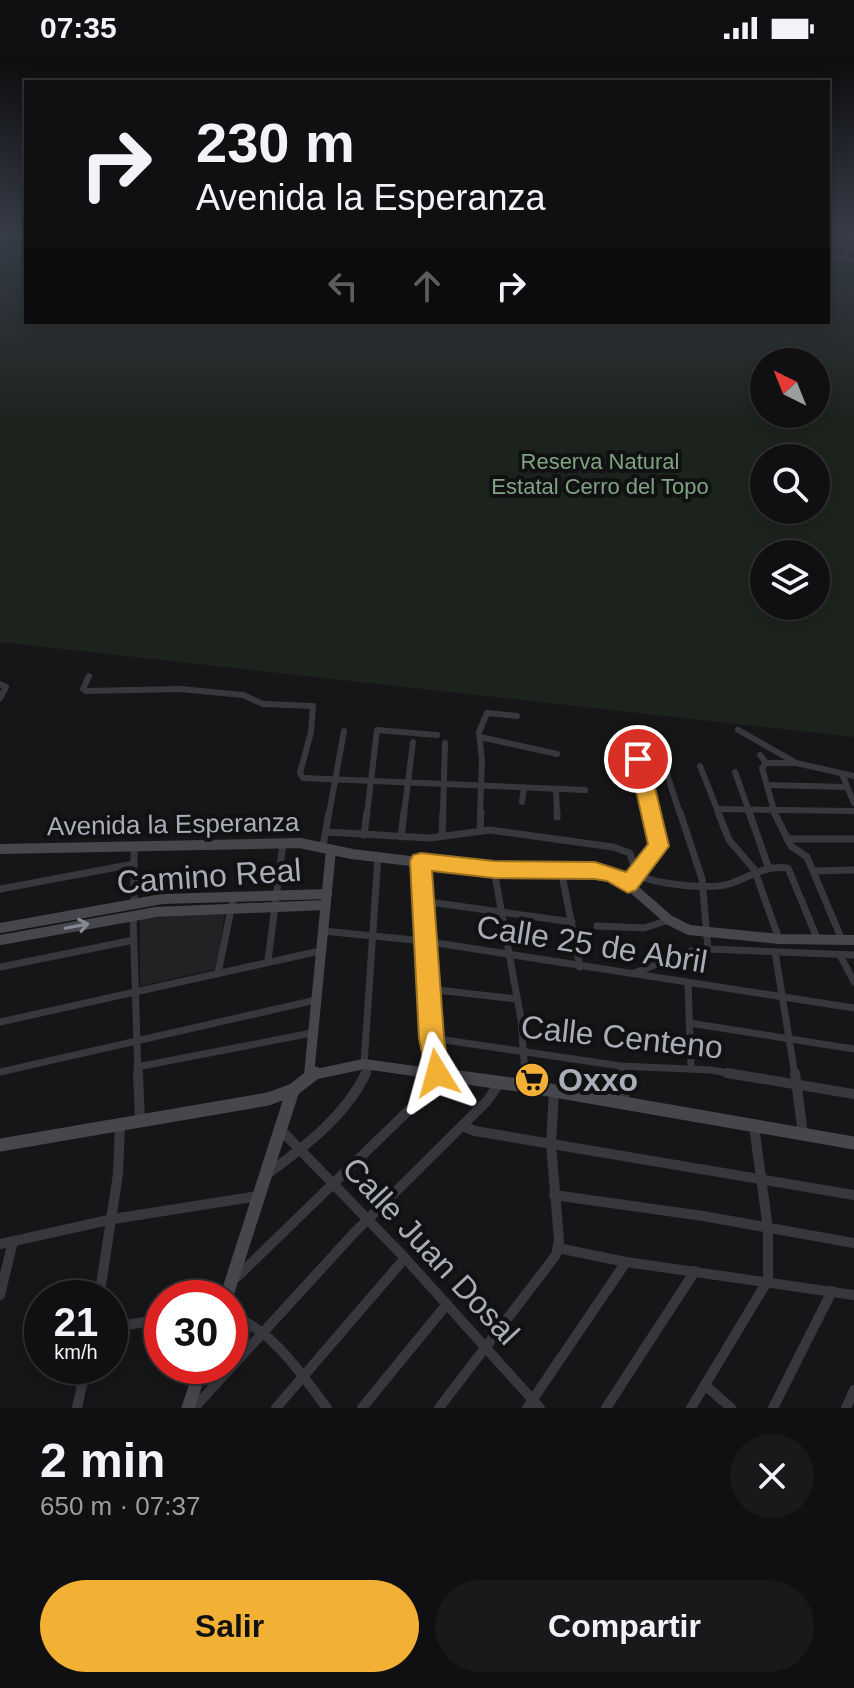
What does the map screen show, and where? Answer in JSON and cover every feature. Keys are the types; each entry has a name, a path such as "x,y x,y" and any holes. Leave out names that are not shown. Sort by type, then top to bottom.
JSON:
{"street":[{"path":"89,676 83,689 86,691 180,689 243,695 263,704 313,706 311,732 300,775 307,779 585,790"},
{"path":"0,698 3,684"},
{"path":"480,830 480,737 487,713 517,716"},
{"path":"364,835 379,729 437,735"},
{"path":"738,730 796,763"},
{"path":"309,1075 326,900 327,832 344,731"},
{"path":"480,737 557,754"},
{"path":"401,837 413,742"},
{"path":"442,836 445,743"},
{"path":"637,750 659,846 628,884 669,920 689,930 779,939 848,940 807,857 787,839 772,808 762,768 766,763"},
{"path":"760,755 766,763"},
{"path":"663,762 703,886 708,949"},
{"path":"766,763 796,763 854,776"},
{"path":"700,766 729,840 754,869 779,939"},
{"path":"735,772 768,866"},
{"path":"643,773 665,774"},
{"path":"842,774 854,803"},
{"path":"767,785 849,790"},
{"path":"522,802 524,788"},
{"path":"556,789 557,817"},
{"path":"717,809 854,811"},
{"path":"327,832 401,837 442,836 480,830 628,851 636,874 648,881 703,886 731,883 754,869 768,866 788,868 817,938"},
{"path":"787,839 854,839"},
{"path":"268,961 283,843"},
{"name":"Avenida la Esperanza","path":"0,849 283,843 494,870 604,872 628,884"},
{"path":"134,847 133,915 140,1121"},
{"path":"267,1174 298,1150 351,1099 364,1081 378,856"},
{"path":"421,861 431,1038 441,1074"},
{"path":"0,889 134,864"},
{"path":"494,870 524,1052 526,1086"},
{"path":"561,870 580,967"},
{"path":"814,871 854,870"},
{"path":"218,973 234,895"},
{"name":"Camino Real","path":"0,928 134,902 234,895 278,900 326,900"},
{"name":"Camino Real","path":"0,940 133,915 278,900"},
{"path":"422,901 572,922"},
{"path":"597,926 644,928 669,920"},
{"name":"Calle 25 de Abril","path":"323,931 424,941 854,1008"},
{"path":"0,967 134,940"},
{"path":"631,974 691,951 708,949 854,955"},
{"path":"0,1022 320,951"},
{"path":"775,952 785,999 803,1134"},
{"path":"840,955 854,982"},
{"path":"688,983 691,1068"},
{"path":"428,989 516,999"},
{"path":"0,1072 316,1000"},
{"path":"689,1023 854,1049"},
{"path":"137,1067 312,1033"},
{"name":"Calle Centeno","path":"431,1038 621,1066 691,1068 854,1094"},
{"path":"0,1145 268,1099 293,1090 309,1075 367,1064 526,1086 854,1143"},
{"path":"621,1066 625,1104"},
{"path":"234,1280 441,1074"},
{"path":"194,1408 368,1219 495,1091 500,1082"},
{"path":"232,1280 293,1090"},
{"path":"439,1408 548,1267 558,1248 551,1144 554,1091"},
{"path":"102,1280 113,1219 120,1125"},
{"path":"462,1126 854,1195"},
{"path":"691,1408 768,1280 768,1229 754,1126"},
{"name":"Calle Juan Dosal","path":"282,1131 405,1258 485,1346 533,1405"},
{"path":"554,1195 854,1243"},
{"path":"0,1244 113,1219 258,1196"},
{"path":"0,1295 13,1241"},
{"path":"558,1248 626,1262 768,1280 854,1295"},
{"path":"276,1408 405,1258"},
{"path":"533,1405 626,1262"},
{"path":"606,1408 695,1271"},
{"path":"773,1408 832,1291"},
{"path":"362,1408 447,1304"},
{"path":"248,1320 265,1333 327,1408"},
{"path":"77,1408 82,1384"},
{"path":"188,1408 196,1384"},
{"path":"705,1385 731,1408"},
{"path":"846,1408 854,1390"}],"shaded area":[{"path":"225,913 216,969 140,986 140,919"}],"green space":[{"name":"Reserva Natural Estatal Cerro del Topo","path":"0,297 24,297 24,324 830,324 830,297 854,297 854,737 0,642"}],"place":[{"name":"Oxxo","path":"532,1080"}],"route":[{"path":"437,1073 431,1038 421,861 494,870 595,870 613,874 628,884 659,846 638,759"}]}
